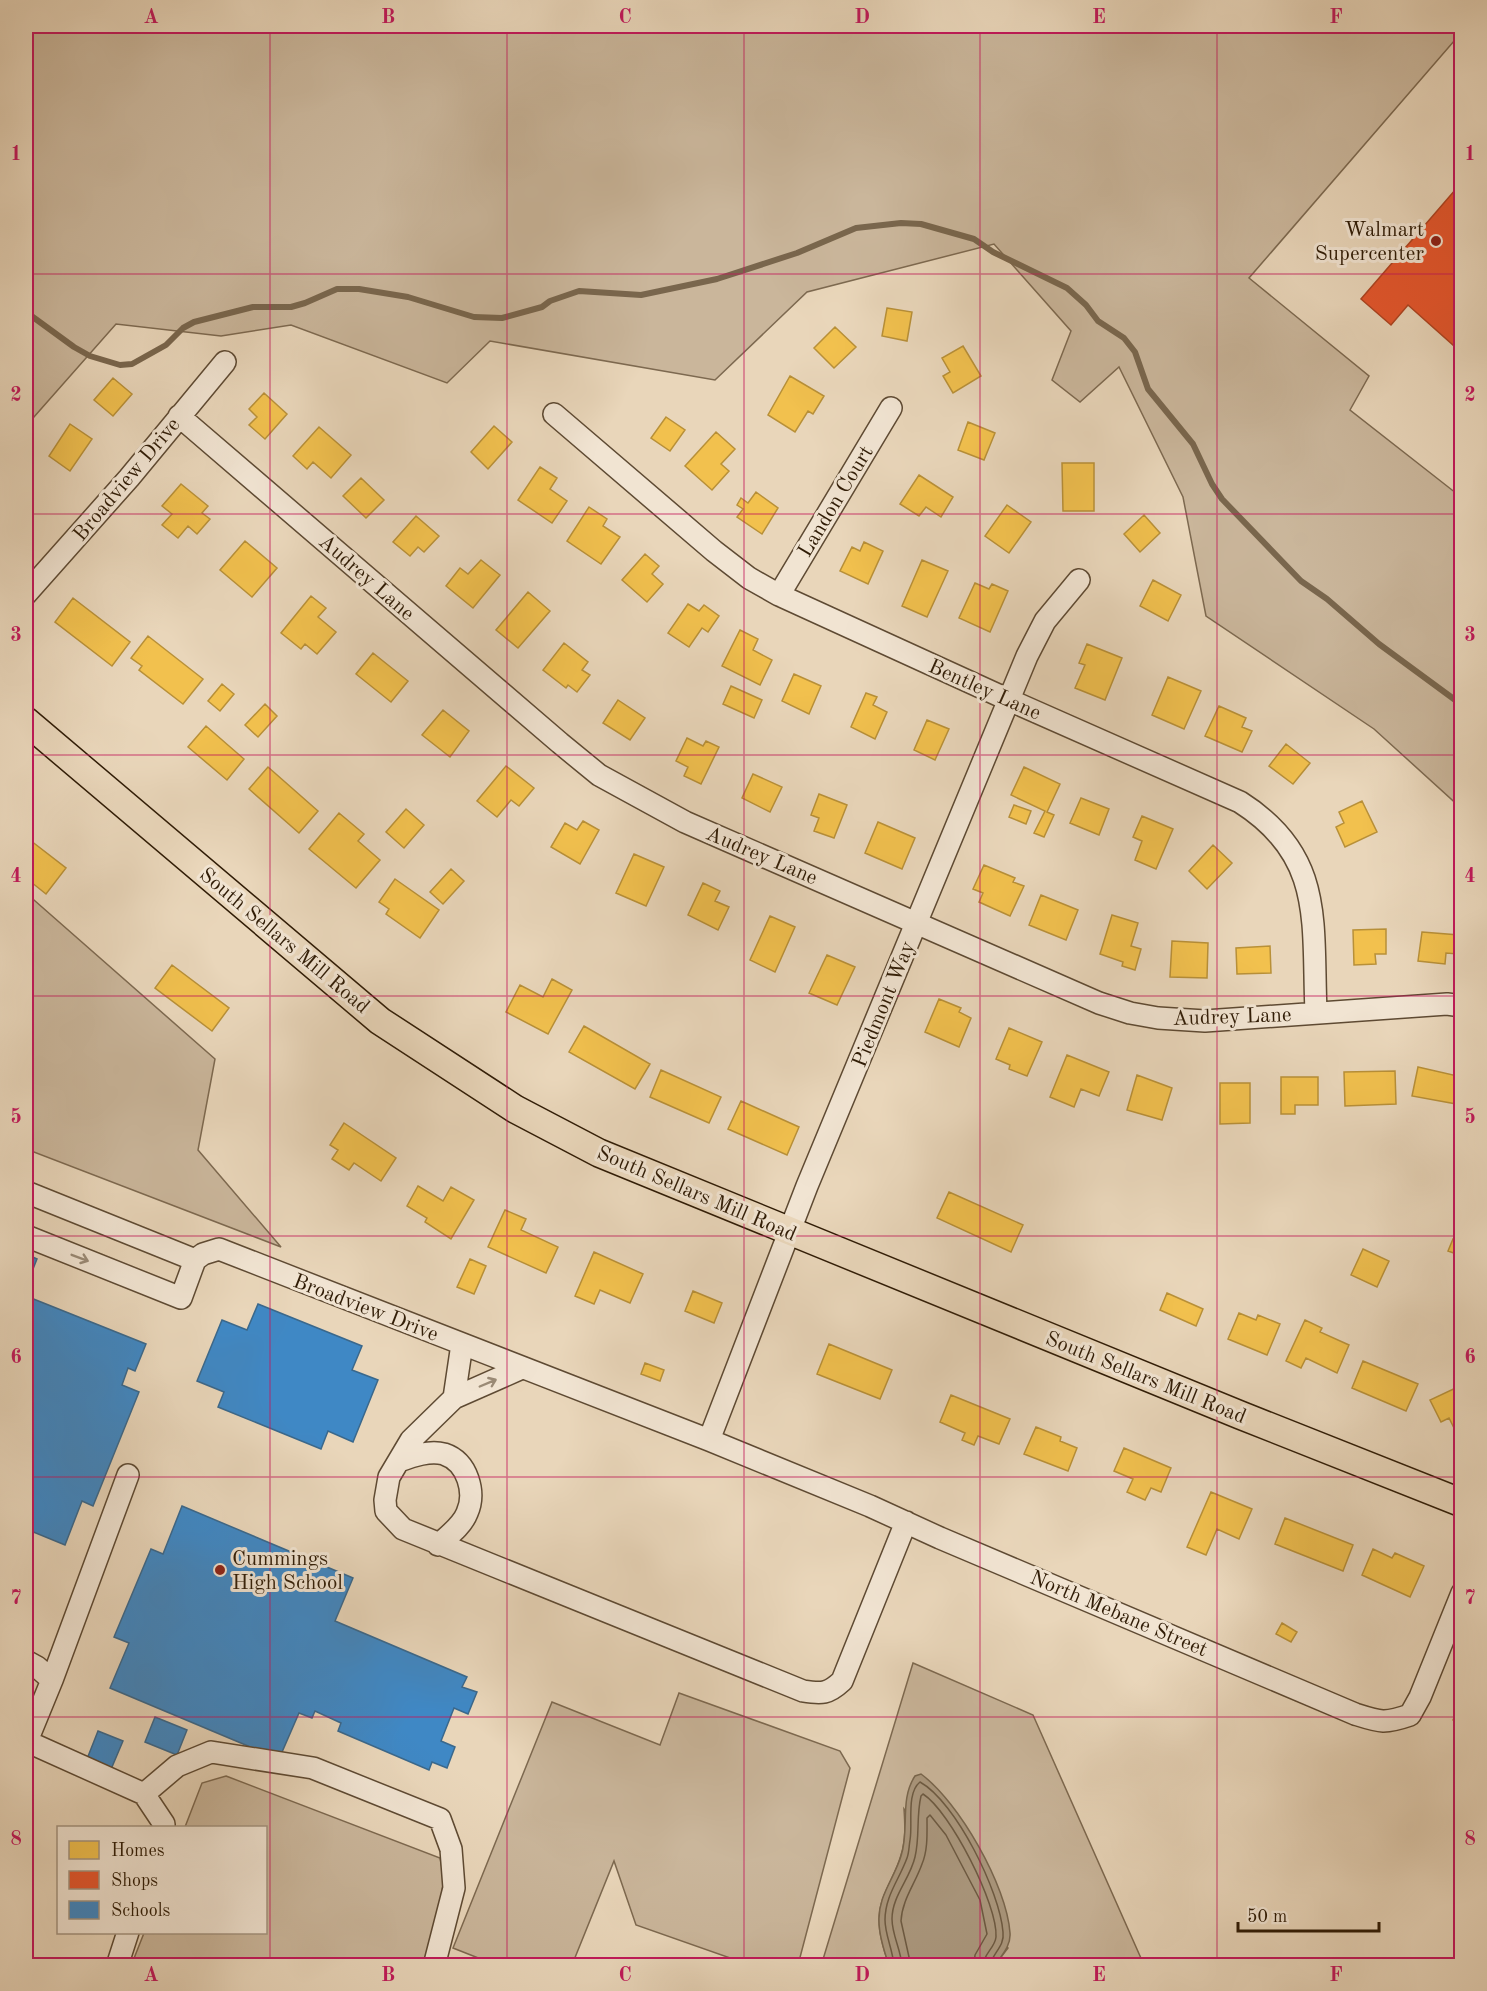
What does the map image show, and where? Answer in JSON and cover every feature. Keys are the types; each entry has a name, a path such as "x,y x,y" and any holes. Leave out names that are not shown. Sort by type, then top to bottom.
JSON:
{"main road":[{"name":"South Sellars Mill Road","path":"26,721 380,1021 515,1109 599,1153 1461,1503"}],"street":[{"name":"Broadview Drive","path":"26,594 129,478 225,362"},
{"name":"Landon Court","path":"779,595 891,408"},
{"name":"Bentley Lane","path":"554,414 714,551 749,578 779,595 1009,700 1240,802 1262,816 1282,835 1298,860 1311,898 1316,1012"},
{"name":"Audrey Lane","path":"179,416 560,744 599,775 685,822 1099,1003 1130,1013 1158,1018 1204,1021 1447,1004 1461,1006"},
{"name":"Piedmont Way","path":"709,1440 767,1285 1027,656 1045,621 1078,580"},
{"path":"26,1192 195,1260 181,1298 26,1236"},
{"name":"Broadview Drive","path":"195,1260 203,1254 219,1249 709,1440"},
{"path":"454,1398 462,1344"},
{"path":"522,1368 454,1398 411,1440 388,1477 385,1500 386,1511 403,1529 803,1691 819,1694 832,1690 842,1681 906,1522"},
{"name":"North Mebane Street","path":"709,1440 870,1506 1355,1714 1380,1722 1393,1721 1410,1714 1420,1697 1461,1593"},
{"path":"399,1461 430,1453 443,1454 454,1459 467,1476 471,1493 466,1514 456,1528 438,1545"},
{"path":"128,1474 52,1680 26,1741 144,1794 164,1826"},
{"path":"26,1661 37,1666 52,1680"},
{"path":"144,1794 177,1766 211,1752 312,1768 440,1819 451,1849 454,1888 434,1965"},
{"path":"117,1965 127,1934"}],"shaded area":[{"path":"26,26 1461,26 1461,33 1249,278 1369,376 1350,410 1461,497 1461,808 1374,729 1206,616 1183,497 1119,367 1080,402 1052,380 1071,331 994,244 807,292 715,380 490,341 447,383 291,325 221,336 116,324 26,426"},
{"path":"26,893 215,1059 198,1150 281,1247 26,1149"},
{"path":"913,1663 1033,1715 1144,1965 995,1965 1008,1948 904,1809 903,1849 884,1895 880,1911 879,1926 889,1965 821,1966"},
{"path":"679,1693 840,1751 850,1768 798,1965 750,1965 636,1925 614,1861 572,1965 496,1965 453,1948 552,1702 660,1745"},
{"path":"226,1776 440,1858 444,1878 436,1929 423,1965 131,1966 144,1934 267,1934 267,1826 185,1826 202,1783"}],"water":[{"path":"921,1774 951,1804 965,1824 991,1869 1000,1892 1007,1914 1010,1938 1006,1950 995,1965 889,1965 881,1938 879,1912 904,1846 906,1805 910,1785 915,1776"}],"building: Homes":[{"path":"887,308 912,312 907,341 882,336"},
{"path":"835,327 856,347 834,368 814,348"},
{"path":"963,346 981,376 953,393 943,376 950,372 942,358"},
{"path":"790,376 824,396 813,414 808,411 795,432 768,415"},
{"path":"113,378 132,394 113,416 94,400"},
{"path":"264,393 287,414 265,439 249,425 257,417 249,409"},
{"path":"666,417 685,430 670,451 651,438"},
{"path":"968,422 995,433 984,460 958,450"},
{"path":"70,424 92,439 70,471 49,456"},
{"path":"494,426 512,442 488,469 471,452"},
{"path":"319,427 351,455 331,478 313,462 307,469 293,456"},
{"path":"716,432 735,449 721,464 729,471 712,490 685,466"},
{"path":"1062,463 1094,463 1094,511 1063,511"},
{"path":"540,467 557,478 550,489 567,501 552,523 518,500"},
{"path":"919,475 953,497 941,517 926,507 919,516 900,504"},
{"path":"361,478 384,500 366,518 343,496"},
{"path":"181,484 208,506 202,513 210,519 197,534 188,526 178,538 162,525 172,514 162,506"},
{"path":"756,492 778,508 762,534 737,517 743,509 737,505 741,498 748,503"},
{"path":"1007,505 1031,522 1009,553 985,536"},
{"path":"589,507 607,519 603,526 620,537 601,564 567,541"},
{"path":"1144,515 1160,533 1140,552 1124,534"},
{"path":"416,516 439,536 424,552 418,547 410,556 393,542"},
{"path":"245,541 277,568 252,597 220,570"},
{"path":"864,542 883,551 868,584 840,571 852,547 860,551"},
{"path":"645,554 659,566 652,574 663,584 647,602 622,580"},
{"path":"481,560 500,575 473,608 446,586 460,568 468,574"},
{"path":"922,560 948,571 927,617 902,606"},
{"path":"1153,580 1181,595 1168,621 1140,606"},
{"path":"975,583 989,589 992,584 1008,591 990,632 959,618"},
{"path":"528,592 550,611 518,648 496,630"},
{"path":"311,596 326,608 318,617 336,632 317,654 305,644 301,649 281,633"},
{"path":"73,598 130,642 112,666 55,622"},
{"path":"688,604 699,611 704,605 719,616 708,632 702,628 689,647 668,633"},
{"path":"740,630 758,639 753,650 772,660 760,685 722,666"},
{"path":"148,636 203,679 183,704 139,670 142,666 131,658"},
{"path":"564,643 588,662 582,670 590,675 577,692 568,685 566,688 543,670"},
{"path":"1087,644 1122,658 1105,700 1075,688 1085,665 1079,663"},
{"path":"373,653 408,681 391,702 356,674"},
{"path":"794,674 821,686 809,714 782,701"},
{"path":"1168,677 1201,691 1184,729 1152,715"},
{"path":"222,684 234,694 220,711 208,701"},
{"path":"731,686 762,700 754,718 723,704"},
{"path":"866,693 877,697 873,705 887,712 875,739 851,727"},
{"path":"618,700 645,718 630,740 603,723"},
{"path":"265,704 277,716 258,737 245,725"},
{"path":"1219,706 1246,718 1242,727 1252,731 1242,752 1205,736"},
{"path":"443,710 469,731 450,757 422,735"},
{"path":"927,720 949,729 935,760 914,750"},
{"path":"206,726 244,759 227,780 188,747"},
{"path":"687,738 703,746 706,741 719,747 701,784 684,776 688,767 676,761"},
{"path":"1286,744 1310,763 1293,784 1269,766"},
{"path":"506,766 534,788 519,806 511,800 497,817 477,801"},
{"path":"268,767 318,811 299,833 249,789"},
{"path":"1024,767 1060,784 1047,812 1054,815 1044,837 1034,833 1045,811 1011,795"},
{"path":"753,774 782,787 770,812 742,798"},
{"path":"819,794 847,805 834,838 814,831 819,818 811,815"},
{"path":"1081,798 1109,809 1099,835 1070,823"},
{"path":"1362,801 1377,832 1345,847 1336,827 1344,823 1339,812"},
{"path":"1014,805 1031,811 1026,824 1009,817"},
{"path":"406,809 424,825 404,848 386,832"},
{"path":"339,813 364,834 358,841 380,860 356,888 309,849"},
{"path":"1142,816 1173,829 1156,869 1135,860 1142,841 1133,837"},
{"path":"583,821 599,830 580,864 551,847 565,823 577,830"},
{"path":"878,822 915,838 902,869 865,853"},
{"path":"26,837 66,868 46,894 26,878"},
{"path":"1213,845 1232,863 1207,889 1189,871"},
{"path":"634,854 664,867 646,906 616,893"},
{"path":"984,865 1015,878 1013,882 1024,886 1010,916 979,902 983,893 973,889"},
{"path":"451,869 464,881 443,904 430,892"},
{"path":"395,879 439,910 420,938 386,914 389,909 379,902"},
{"path":"703,883 720,891 715,901 729,907 718,930 688,915"},
{"path":"1041,895 1078,910 1066,940 1029,925"},
{"path":"1112,915 1138,923 1131,946 1141,949 1135,970 1122,966 1123,962 1100,954"},
{"path":"770,916 795,927 775,972 750,960"},
{"path":"1386,929 1386,954 1375,954 1376,964 1354,965 1353,930"},
{"path":"1422,932 1459,935 1458,954 1446,953 1445,964 1418,961"},
{"path":"1172,941 1208,943 1207,978 1170,977"},
{"path":"1270,946 1271,973 1237,974 1236,948"},
{"path":"827,955 855,967 837,1005 809,993"},
{"path":"172,965 229,1008 212,1031 155,988"},
{"path":"552,979 572,990 548,1034 506,1012 520,985 543,997"},
{"path":"939,999 961,1008 959,1012 971,1018 959,1047 925,1032"},
{"path":"584,1026 650,1064 635,1089 569,1052"},
{"path":"1009,1028 1042,1042 1027,1076 1009,1069 1010,1065 996,1059"},
{"path":"1067,1055 1109,1072 1099,1096 1081,1089 1074,1107 1050,1097"},
{"path":"1418,1067 1462,1077 1462,1105 1412,1096"},
{"path":"661,1070 721,1097 709,1123 650,1097"},
{"path":"1395,1071 1396,1104 1345,1106 1344,1072"},
{"path":"1137,1075 1172,1088 1162,1120 1127,1110"},
{"path":"1281,1077 1318,1077 1318,1105 1295,1105 1295,1114 1281,1114"},
{"path":"1220,1083 1250,1083 1250,1123 1220,1124"},
{"path":"741,1101 799,1127 787,1155 728,1129"},
{"path":"344,1123 396,1158 381,1181 354,1163 349,1170 332,1159 338,1150 330,1145"},
{"path":"418,1186 443,1201 451,1187 474,1200 451,1239 425,1222 427,1218 407,1206"},
{"path":"949,1192 1023,1225 1011,1252 937,1218"},
{"path":"505,1210 526,1219 521,1230 558,1247 546,1273 488,1247"},
{"path":"1453,1239 1462,1242 1462,1256 1448,1251"},
{"path":"1363,1249 1389,1261 1377,1287 1351,1275"},
{"path":"594,1252 643,1274 630,1303 600,1290 594,1304 575,1296"},
{"path":"470,1259 486,1266 474,1294 457,1287"},
{"path":"693,1291 722,1303 714,1323 685,1311"},
{"path":"1167,1293 1203,1309 1196,1326 1160,1310"},
{"path":"1239,1313 1256,1320 1258,1315 1280,1324 1267,1355 1228,1339"},
{"path":"1305,1320 1322,1328 1320,1332 1349,1345 1337,1373 1306,1358 1301,1368 1286,1361"},
{"path":"829,1344 892,1370 880,1399 817,1374"},
{"path":"1363,1361 1418,1384 1406,1411 1352,1388"},
{"path":"645,1363 664,1370 660,1381 641,1374"},
{"path":"1462,1385 1462,1424 1454,1428 1449,1418 1441,1422 1430,1400"},
{"path":"951,1395 1010,1419 999,1444 978,1436 974,1445 962,1440 965,1433 940,1422"},
{"path":"1036,1427 1061,1437 1060,1441 1077,1448 1068,1471 1024,1454"},
{"path":"1124,1448 1171,1468 1161,1492 1151,1488 1145,1500 1127,1492 1133,1479 1114,1471"},
{"path":"1211,1492 1252,1509 1239,1539 1217,1529 1206,1555 1187,1547"},
{"path":"1285,1518 1353,1545 1343,1571 1275,1544"},
{"path":"1373,1549 1392,1558 1395,1553 1424,1566 1410,1597 1362,1575"},
{"path":"1282,1623 1297,1632 1291,1642 1276,1634"},
{"path":"1462,1702 1462,1724 1453,1720"}],"building: Shops":[{"name":"Walmart Supercenter","path":"1462,182 1462,353 1408,305 1391,325 1361,299"}],"building: Schools":[{"path":"26,1254 37,1259 29,1279 26,1278"},
{"path":"26,1296 146,1344 135,1371 128,1368 122,1385 139,1392 93,1506 82,1501 65,1545 26,1529"},
{"path":"258,1304 362,1346 352,1370 378,1380 353,1442 328,1431 321,1449 218,1407 224,1392 197,1381 222,1320 247,1330"},
{"path":"182,1506 353,1578 335,1621 467,1677 462,1687 477,1692 468,1714 454,1708 441,1741 455,1747 447,1768 432,1762 429,1770 338,1731 341,1723 315,1711 312,1718 299,1713 279,1759 110,1688 129,1643 114,1637 151,1549 163,1554"},
{"path":"155,1717 187,1730 177,1755 145,1742"},
{"path":"98,1731 123,1741 109,1774 85,1764"}],"waterway":[{"path":"26,312 90,356 120,365 132,364 166,345 183,328 194,322 253,307 291,307 337,289 359,289 408,297 474,317 502,318 542,307 550,301 579,291 641,295 717,279 797,253 856,228 901,223 921,224 974,239 993,252 1067,288 1086,305 1098,321 1124,338 1135,352 1148,389 1193,444 1212,484 1222,499 1301,581 1327,599 1379,644 1462,705"}],"place":[{"name":"Walmart Supercenter","path":"1436,241"},
{"name":"Cummings High School","path":"220,1570"}]}
